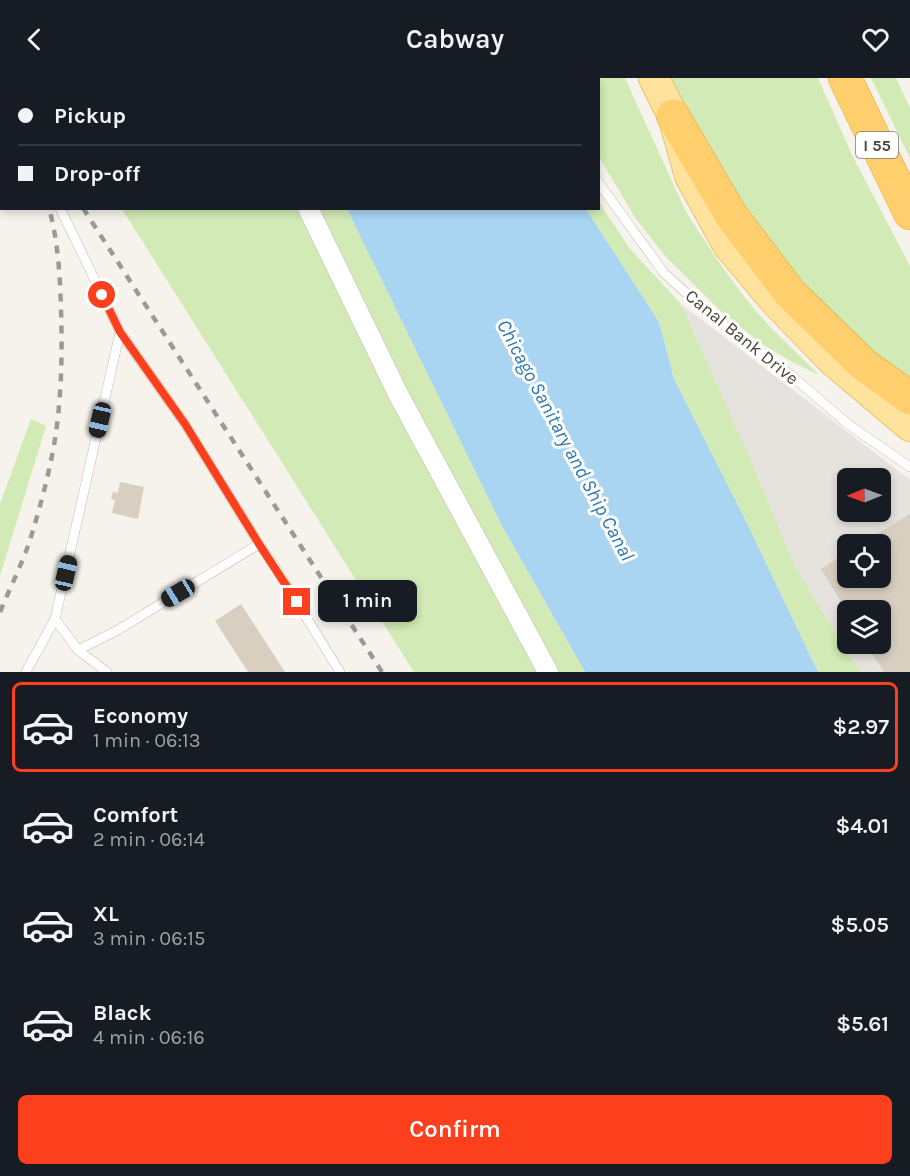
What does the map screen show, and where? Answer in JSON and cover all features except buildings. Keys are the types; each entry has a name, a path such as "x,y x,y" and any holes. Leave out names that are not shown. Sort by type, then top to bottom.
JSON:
{"highway":[{"name":"I 55","path":"845,78 910,213"},
{"path":"673,116 731,215 790,293 863,364 910,398"}],"main road":[{"path":"654,78 673,116 690,177 728,245 775,301 831,358 910,426"}],"street":[{"path":"309,210 398,394 548,672"}],"lane":[{"name":"Canal Bank Drive","path":"600,186 664,273 708,313 792,376 848,424 910,467"},
{"path":"61,210 120,332 185,424 340,672"},
{"path":"26,672 55,619 120,332"},
{"path":"78,650 118,630 259,544"},
{"path":"55,619 78,650 107,672"}],"shaded area":[{"path":"681,304 910,480 910,672 860,672 849,654 891,654 891,600 837,600 837,635 795,567 751,460"}],"green space":[{"path":"600,78 625,78 686,212 716,258 768,325 819,375 765,346 725,315 666,257 636,219 600,159"},
{"path":"666,78 818,78 852,155 910,266 910,383 859,344 777,259"},
{"path":"871,78 896,78 910,108 910,158"},
{"path":"600,204 630,249 681,304 751,460 795,567 837,635 837,654 849,654 860,672 818,672 745,519 674,379 659,322 587,210 600,210"},
{"path":"123,210 347,210 501,524 585,672 414,672"},
{"path":"31,419 46,426 0,576 0,504"}],"water":[{"name":"Chicago Sanitary and Ship Canal","path":"347,210 587,210 659,322 674,379 745,519 818,672 585,672 501,524"}],"railway":[{"path":"0,612 30,540 55,439 60,393 62,333 59,271 50,210"},
{"path":"84,210 382,672"}],"route":[{"path":"102,295 120,332 185,424 297,602"}]}
